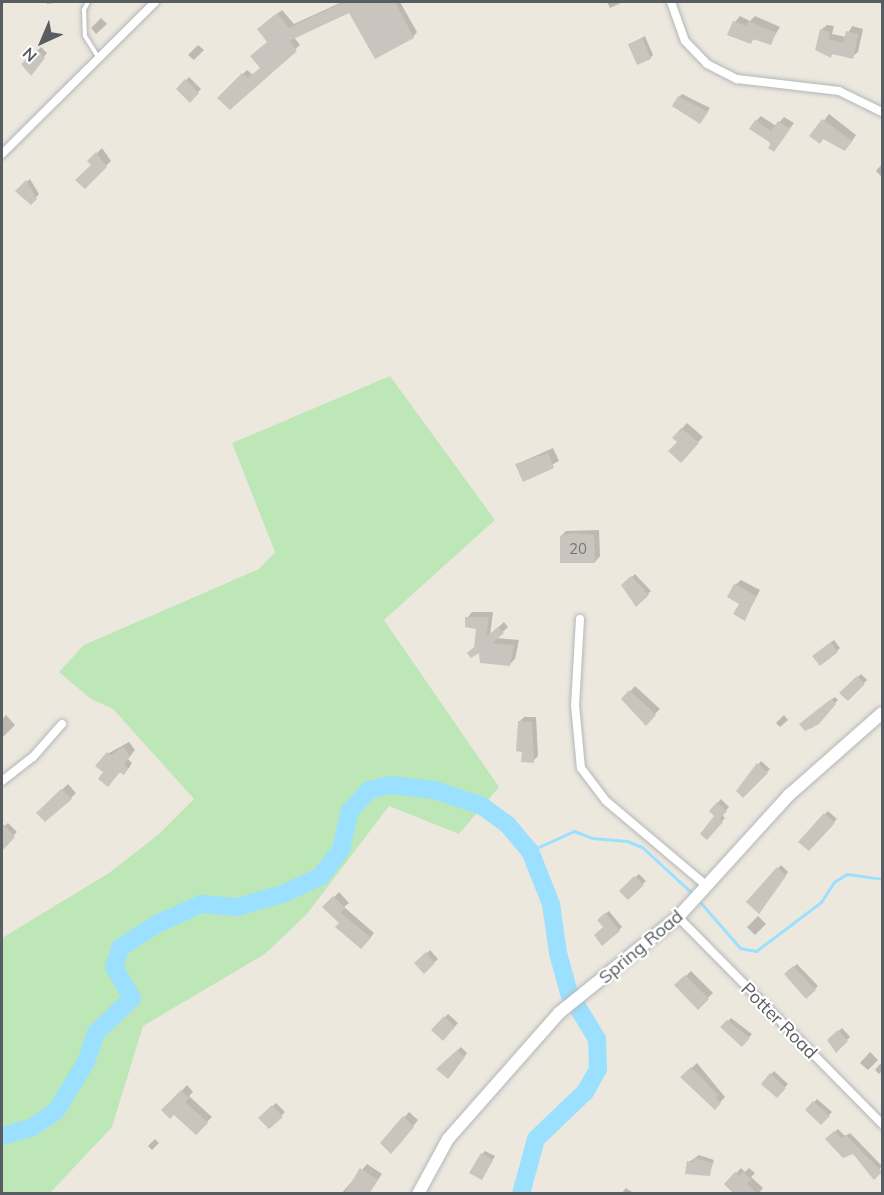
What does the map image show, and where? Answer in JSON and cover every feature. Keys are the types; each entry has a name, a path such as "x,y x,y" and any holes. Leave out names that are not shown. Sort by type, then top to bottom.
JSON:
{"street":[{"path":"2,154 155,2"},
{"path":"671,2 685,41 717,69 736,79 839,91 882,112"},
{"path":"580,620 575,705 581,768 606,801 707,886"},
{"name":"Spring Road","path":"418,1194 448,1139 567,1007 678,917 789,795 882,713"},
{"path":"2,782 33,757 62,724"},
{"name":"Potter Road","path":"678,917 882,1124"}],"lane":[{"path":"88,2 84,10 85,36 100,59"}],"green space":[{"path":"390,376 495,520 384,620 499,787 459,834 389,806 307,914 265,954 143,1026 112,1127 50,1193 2,1193 2,938 109,873 159,834 194,799 113,709 91,699 59,672 84,645 259,569 275,552 232,443"}],"building":[{"path":"344,2 395,2 414,38 375,59 349,13 289,41 297,51 230,110 217,98 242,73 248,78 260,68 250,56 267,42 257,29 277,13 289,28"},
{"path":"733,21 746,26 749,21 776,33 771,45 753,39 751,44 727,35"},
{"path":"820,29 830,32 828,39 843,43 846,31 858,34 853,59 832,54 831,58 815,50"},
{"path":"642,38 651,59 637,65 628,44"},
{"path":"37,49 45,58 31,76 21,64"},
{"path":"185,79 199,93 190,103 176,89"},
{"path":"678,96 708,112 700,124 672,106"},
{"path":"822,119 852,141 845,151 823,139 820,144 809,136"},
{"path":"755,120 771,131 778,121 790,129 774,152 768,148 771,143 749,129"},
{"path":"96,152 107,167 85,189 75,180 91,165 87,161"},
{"path":"26,180 37,199 31,205 15,191"},
{"path":"681,428 699,443 681,463 668,451 677,442 672,438"},
{"path":"548,453 554,468 523,482 515,464"},
{"path":"572,533 594,535 595,563 560,563 560,536"},
{"path":"631,576 649,595 636,607 621,585"},
{"path":"734,584 756,596 745,621 733,614 739,604 727,597"},
{"path":"465,617 489,617 486,637 498,627 504,633 492,643 514,645 510,666 480,663 479,653 471,658 467,653 474,647 476,629 465,627"},
{"path":"831,642 838,652 820,666 812,656"},
{"path":"857,676 865,684 848,701 839,693"},
{"path":"629,690 656,715 646,726 621,699"},
{"path":"831,699 836,704 819,724 805,731 799,724"},
{"path":"518,721 532,722 534,763 521,762 522,752 516,751"},
{"path":"123,747 130,756 124,765 128,769 124,775 120,772 108,787 98,779 103,772 95,766 107,752 111,755"},
{"path":"757,763 768,773 743,798 736,791"},
{"path":"61,789 72,799 45,822 36,813"},
{"path":"717,802 727,811 720,819 723,822 707,840 700,834 714,816 709,811"},
{"path":"824,813 835,823 809,851 798,842"},
{"path":"2,823 15,837 2,851"},
{"path":"777,867 786,876 759,914 746,902"},
{"path":"634,876 644,885 628,900 619,891"},
{"path":"333,896 345,908 341,913 371,938 361,949 335,927 339,923 322,907"},
{"path":"605,913 620,931 602,946 594,935 603,927 597,920"},
{"path":"426,952 435,963 424,974 414,963"},
{"path":"793,966 816,990 806,999 784,974"},
{"path":"685,975 709,999 698,1010 674,985"},
{"path":"444,1016 455,1027 443,1041 431,1030"},
{"path":"727,1020 750,1038 742,1047 720,1027"},
{"path":"838,1030 848,1041 836,1053 827,1040"},
{"path":"457,1050 465,1057 448,1079 436,1069"},
{"path":"691,1067 718,1095 715,1098 721,1103 715,1110 680,1077"},
{"path":"770,1073 786,1088 777,1098 761,1084"},
{"path":"181,1090 189,1098 185,1102 208,1123 196,1135 174,1115 170,1119 161,1110"},
{"path":"813,1101 830,1116 821,1125 805,1110"},
{"path":"272,1105 283,1117 269,1129 258,1118"},
{"path":"403,1116 414,1127 391,1154 380,1143"},
{"path":"834,1131 841,1138 846,1135 882,1172 874,1180 853,1154 843,1158 825,1139"},
{"path":"481,1153 493,1160 482,1180 469,1173"},
{"path":"694,1158 712,1163 710,1176 685,1174 687,1161 693,1162"},
{"path":"360,1168 378,1180 369,1194 344,1194"},
{"path":"735,1172 739,1176 743,1172 751,1179 747,1184 758,1194 734,1194 724,1184"}],"waterway":[{"path":"2,1136 33,1127 56,1111 86,1062 96,1033 132,998 114,967 120,948 155,925 201,904 238,907 285,893 321,876 341,849 350,811 369,790 391,785 435,790 482,806 507,824 530,851 551,904 558,953 569,993 597,1039 598,1069 585,1092 536,1139 521,1194"},
{"path":"530,851 574,831 592,838 627,841 642,847 692,893"},
{"path":"701,903 740,948 756,951 821,902 834,882 847,874 882,879"}]}
